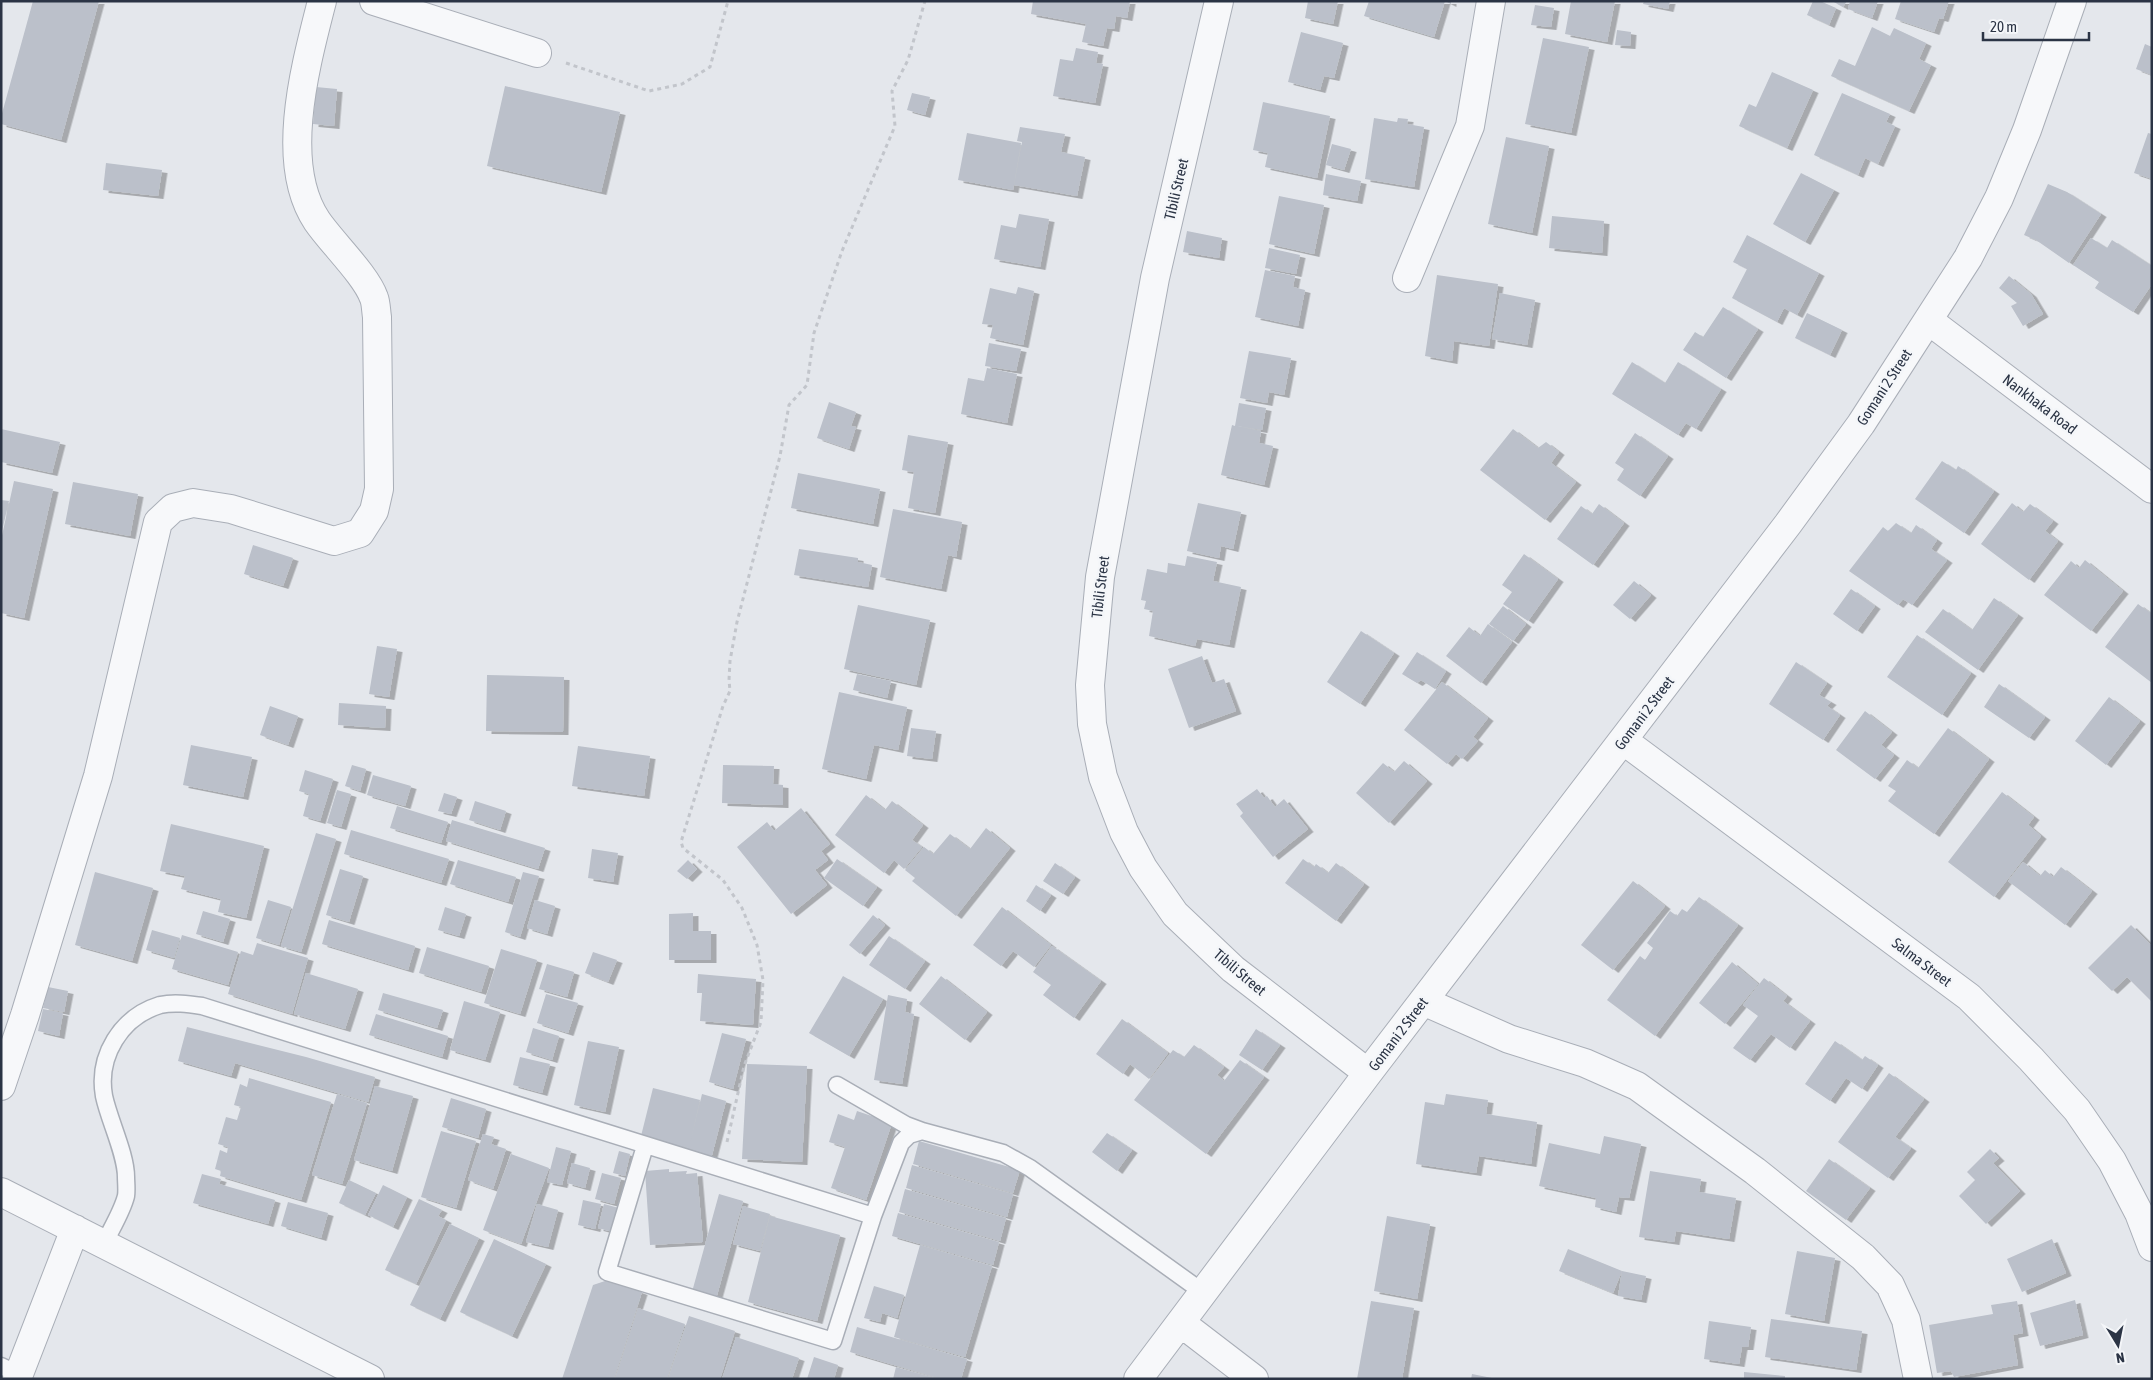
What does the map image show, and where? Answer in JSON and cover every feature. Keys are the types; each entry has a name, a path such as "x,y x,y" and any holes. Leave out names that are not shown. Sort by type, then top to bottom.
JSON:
{"street":[{"path":"1,1086 25,1015 98,776 158,522 173,508 193,504 231,509 334,542 360,533 374,511 379,489 377,317 374,298 367,285 316,220 305,195 298,161 298,122 304,71 322,1"},
{"path":"374,1 537,54"},
{"name":"Tibili Street","path":"1219,1 1155,278 1100,577 1090,685 1092,724 1102,777 1124,832 1143,868 1175,914 1233,969 1368,1074"},
{"path":"1406,278 1470,126 1491,1"},
{"name":"Gomani 2 Street","path":"1138,1379 1423,1001 1794,516 1861,424 1968,258 1999,198 2027,130 2072,1"},
{"name":"Nankhaka Road","path":"1928,320 2152,489"},
{"name":"Salma Street","path":"1624,740 1969,997 2031,1059 2077,1110 2112,1160 2139,1213 2152,1246"},
{"path":"1423,1001 1509,1040 1585,1063 1637,1086 1755,1171 1862,1256 1890,1285 1906,1320 1918,1379"},
{"path":"1,1192 370,1379"},
{"path":"12,1373 74,1229"},
{"path":"1181,1323 1254,1379"}],"lane":[{"path":"104,1244 126,1196 126,1174 104,1096 102,1076 106,1057 114,1039 127,1024 143,1012 162,1005 182,1003 202,1006 873,1216"},
{"path":"837,1085 906,1125 1004,1153 1030,1168 1204,1293"},
{"path":"645,1146 607,1272 833,1341 873,1216 901,1143 909,1134 922,1131"}],"path":[{"path":"537,54 649,91 682,84 710,66 728,1"},
{"path":"721,1169 744,1066 761,1022 763,980 757,946 742,908 723,880 683,848 681,842 723,706 730,691 728,680 737,622 780,456 789,405 807,384 814,333 842,251 885,154 895,126 892,91 908,60 925,1"}],"building":[{"path":"33,1 99,1 61,140 1,124 1,117"},
{"path":"1033,1 1130,1 1127,18 1116,16 1114,29 1107,28 1103,46 1082,42 1086,24 1031,14"},
{"path":"1308,1 1338,1 1333,24 1305,18"},
{"path":"1369,1 1445,1 1434,37 1364,16"},
{"path":"1571,1 1615,1 1607,42 1565,34"},
{"path":"1644,1 1670,1 1668,9 1643,4"},
{"path":"1813,1 1820,1 1836,8 1829,25 1807,15"},
{"path":"1832,1 1847,1 1843,7"},
{"path":"1850,1 1878,1 1872,18 1848,9"},
{"path":"1901,1 1949,1 1943,19 1939,18 1934,32 1895,19"},
{"path":"1535,5 1554,8 1551,27 1531,25"},
{"path":"1872,27 1890,36 1894,28 1926,43 1919,59 1931,65 1909,111 1831,76 1839,59 1855,66"},
{"path":"1617,30 1631,32 1630,46 1615,45"},
{"path":"1301,32 1343,43 1334,78 1324,76 1320,90 1288,82"},
{"path":"1543,38 1589,47 1571,133 1525,124"},
{"path":"2145,44 2152,47 2152,75 2136,69"},
{"path":"1076,48 1098,52 1096,63 1103,64 1095,103 1053,96 1060,59 1073,61"},
{"path":"1772,72 1813,90 1787,148 1739,126 1749,104 1756,107"},
{"path":"505,86 620,112 601,192 487,166"},
{"path":"316,87 337,89 334,126 313,124"},
{"path":"912,93 930,97 925,115 907,110"},
{"path":"1842,93 1890,114 1886,122 1895,126 1878,164 1865,158 1858,175 1814,155"},
{"path":"1263,102 1330,116 1317,178 1265,167 1268,153 1253,150"},
{"path":"1374,118 1397,122 1398,118 1408,119 1407,124 1424,127 1414,187 1365,179"},
{"path":"1020,127 1065,134 1061,152 1085,157 1077,196 1014,185 1022,142 1017,141"},
{"path":"967,133 1021,143 1013,190 958,180"},
{"path":"2148,133 2152,134 2152,179 2134,173"},
{"path":"1506,137 1549,146 1532,233 1488,224"},
{"path":"1332,144 1351,149 1344,170 1326,165"},
{"path":"106,163 162,170 158,196 103,190"},
{"path":"1801,173 1834,190 1805,242 1773,224"},
{"path":"1326,174 1361,181 1357,201 1323,195"},
{"path":"2048,184 2067,192 2101,214 2069,263 2036,240 2024,235"},
{"path":"1279,196 1324,205 1314,254 1269,244"},
{"path":"1019,214 1049,219 1040,267 994,259 1001,225 1016,228"},
{"path":"1552,216 1604,221 1602,253 1549,248"},
{"path":"1187,231 1222,238 1219,258 1183,252"},
{"path":"1747,235 1819,273 1797,315 1784,308 1777,322 1732,298 1747,269 1733,262"},
{"path":"2091,238 2107,248 2112,240 2152,266 2152,284 2133,312 2095,288 2099,282 2073,265"},
{"path":"1269,248 1300,255 1296,274 1265,268"},
{"path":"1265,270 1295,276 1293,287 1305,290 1298,326 1255,317"},
{"path":"1437,275 1498,284 1489,346 1454,341 1452,361 1425,356"},
{"path":"2009,276 2031,294 2043,314 2023,326 2011,306 2017,303 1999,288"},
{"path":"1018,287 1034,291 1023,345 990,338 993,325 982,324 990,288 1016,294"},
{"path":"1500,293 1535,300 1527,345 1492,339"},
{"path":"1723,307 1758,329 1726,378 1683,350 1695,332 1703,337"},
{"path":"1807,313 1842,330 1830,355 1795,338"},
{"path":"989,343 1021,349 1016,371 985,366"},
{"path":"1249,351 1291,358 1284,395 1269,392 1267,403 1240,398"},
{"path":"1632,362 1665,383 1678,362 1721,389 1696,429 1686,423 1678,435 1612,394"},
{"path":"987,368 1017,374 1007,423 961,414 968,378 984,381"},
{"path":"829,402 856,412 851,426 856,427 849,449 817,438"},
{"path":"1239,403 1266,408 1262,430 1237,426 1261,431 1259,443 1273,446 1264,485 1221,475 1232,425 1235,426"},
{"path":"1,429 60,442 52,473 1,462"},
{"path":"1513,429 1538,448 1546,442 1559,452 1551,463 1576,482 1545,520 1480,470"},
{"path":"1635,433 1668,456 1640,496 1617,480 1624,469 1615,463"},
{"path":"908,435 948,442 935,513 908,508 914,472 902,470"},
{"path":"1942,461 1956,470 1958,466 1994,491 1964,533 1915,499"},
{"path":"798,473 880,489 873,524 791,508"},
{"path":"14,481 53,489 24,618 1,613 1,540"},
{"path":"73,482 138,494 130,536 65,524"},
{"path":"1,500 9,501 2,531 1,531"},
{"path":"1198,503 1241,512 1233,549 1221,546 1219,558 1187,551"},
{"path":"2012,503 2023,512 2030,504 2053,521 2045,531 2058,541 2029,580 1981,544"},
{"path":"1599,504 1624,523 1593,565 1557,539 1581,506 1592,514"},
{"path":"893,509 962,522 956,557 948,555 941,589 880,577"},
{"path":"1896,523 1911,533 1916,525 1937,540 1931,549 1947,560 1912,605 1903,599 1898,605 1849,571 1883,527 1888,531"},
{"path":"253,545 293,558 283,586 244,574"},
{"path":"799,549 858,558 858,562 872,565 868,587 794,575"},
{"path":"1524,554 1558,579 1528,621 1503,604 1512,592 1502,585"},
{"path":"1187,556 1217,562 1213,581 1241,587 1229,645 1197,639 1195,646 1149,636 1153,611 1144,609 1146,601 1141,600 1147,569 1167,573 1168,563 1185,566"},
{"path":"2085,560 2123,591 2091,631 2044,595 2071,561 2079,568"},
{"path":"1634,581 1651,595 1630,619 1613,605"},
{"path":"1851,589 1875,606 1857,631 1833,614"},
{"path":"1994,598 2018,615 1978,670 1925,632 1943,609 1972,630"},
{"path":"2138,604 2152,614 2152,683 2105,647"},
{"path":"858,605 930,620 916,685 844,669"},
{"path":"1503,606 1526,624 1513,641 1489,624"},
{"path":"1488,624 1512,642 1481,683 1446,656 1469,627 1480,636"},
{"path":"1361,631 1394,653 1360,704 1327,682"},
{"path":"1917,635 1971,673 1942,715 1887,677"},
{"path":"377,646 397,649 389,697 369,694"},
{"path":"1417,652 1446,671 1435,689 1421,680 1417,683 1402,674"},
{"path":"1202,656 1212,683 1224,679 1236,711 1189,728 1168,669"},
{"path":"1796,662 1827,683 1819,695 1831,702 1827,706 1840,715 1823,740 1769,704"},
{"path":"857,674 891,681 887,698 853,690"},
{"path":"487,675 564,677 563,732 486,731"},
{"path":"1442,682 1488,718 1473,737 1478,741 1462,759 1456,754 1447,764 1404,730"},
{"path":"1999,684 2045,717 2029,738 1984,707"},
{"path":"839,692 907,707 898,750 874,745 866,779 822,769"},
{"path":"2109,697 2140,721 2106,765 2075,741"},
{"path":"339,703 386,706 385,728 338,725"},
{"path":"270,706 298,716 288,745 260,735"},
{"path":"1865,711 1892,732 1881,745 1894,755 1875,779 1836,750"},
{"path":"911,728 936,731 932,759 907,756"},
{"path":"1948,728 1989,759 1934,834 1888,801 1896,791 1888,786 1907,760 1918,768"},
{"path":"191,745 252,757 243,797 183,785"},
{"path":"578,746 650,756 644,796 572,786"},
{"path":"1404,761 1427,781 1389,823 1356,793 1383,763 1394,772"},
{"path":"352,765 366,769 360,791 345,786"},
{"path":"723,765 774,766 773,784 783,785 783,805 722,803"},
{"path":"305,770 333,779 320,821 303,816 309,794 299,791"},
{"path":"373,775 411,786 405,806 367,795"},
{"path":"1257,789 1264,798 1267,796 1275,807 1284,799 1308,829 1273,857 1240,816 1243,813 1236,804"},
{"path":"337,790 351,794 341,827 327,823"},
{"path":"2002,792 2034,817 2028,825 2041,836 1994,897 1948,862"},
{"path":"444,793 457,797 451,814 438,811"},
{"path":"866,795 885,810 892,801 923,825 912,840 922,847 904,869 894,860 884,873 835,835"},
{"path":"475,801 506,811 500,830 469,820"},
{"path":"397,806 448,822 441,843 390,828"},
{"path":"801,808 830,844 821,851 828,860 815,870 827,885 791,914 737,847 767,822 774,831"},
{"path":"452,820 545,848 538,869 446,841"},
{"path":"171,824 264,846 246,918 218,912 221,899 181,889 185,876 160,871"},
{"path":"986,828 1010,848 956,916 912,881 915,878 905,870 924,847 933,854 950,834 970,849"},
{"path":"351,830 449,859 441,883 344,854"},
{"path":"316,833 336,839 301,952 281,946"},
{"path":"592,849 618,853 613,882 588,878"},
{"path":"837,859 877,887 863,906 824,878"},
{"path":"1303,859 1314,867 1316,864 1328,873 1336,863 1364,884 1336,921 1285,883"},
{"path":"458,860 516,877 508,902 450,884"},
{"path":"688,860 697,869 687,879 677,871"},
{"path":"2023,862 2040,876 2045,870 2053,877 2061,867 2092,891 2065,925 2008,881"},
{"path":"1055,863 1075,877 1063,894 1043,881"},
{"path":"340,869 363,876 349,922 326,915"},
{"path":"95,872 153,888 132,961 75,945"},
{"path":"523,872 539,876 520,937 505,932"},
{"path":"1633,881 1665,906 1613,970 1581,945"},
{"path":"1036,885 1051,895 1040,911 1026,901"},
{"path":"1699,897 1738,925 1655,1036 1607,1000 1640,956 1645,960 1653,948 1647,943 1670,911 1677,916 1682,909 1687,912"},
{"path":"268,900 291,907 279,945 256,938"},
{"path":"535,900 555,906 547,934 527,928"},
{"path":"445,907 466,914 459,936 438,930"},
{"path":"1002,907 1051,945 1034,967 1013,951 1001,966 973,945"},
{"path":"203,911 230,919 223,942 196,934"},
{"path":"693,913 693,931 711,931 711,960 669,960 669,914"},
{"path":"873,915 885,925 860,954 849,945"},
{"path":"329,920 415,946 408,970 322,944"},
{"path":"2131,925 2152,946 2152,1002 2127,977 2112,991 2088,968"},
{"path":"152,930 180,938 174,958 146,950"},
{"path":"182,935 238,952 228,985 172,969"},
{"path":"889,936 925,961 905,989 869,965"},
{"path":"257,943 308,958 292,1014 228,994 241,951 253,955"},
{"path":"1052,946 1101,981 1074,1018 1043,995 1051,985 1033,972"},
{"path":"427,947 489,966 481,992 419,973"},
{"path":"501,949 537,960 520,1014 484,1003"},
{"path":"593,952 617,960 608,982 585,973"},
{"path":"1732,962 1758,984 1725,1024 1699,1003"},
{"path":"547,964 574,972 567,997 539,989"},
{"path":"306,973 358,989 345,1029 294,1014"},
{"path":"698,974 756,979 753,1025 700,1021 702,993 697,993"},
{"path":"843,976 883,999 849,1056 809,1033"},
{"path":"941,976 987,1012 965,1040 919,1004"},
{"path":"1764,978 1787,996 1783,1001 1810,1021 1790,1048 1771,1034 1750,1060 1733,1048 1758,1016 1743,1005"},
{"path":"48,987 68,991 64,1012 43,1008"},
{"path":"383,993 443,1010 437,1028 378,1010"},
{"path":"546,994 578,1003 568,1033 537,1023"},
{"path":"888,995 907,999 905,1012 914,1014 902,1084 874,1080"},
{"path":"464,1001 500,1012 485,1060 450,1050"},
{"path":"43,1009 63,1013 59,1036 38,1031"},
{"path":"376,1014 448,1036 442,1057 369,1035"},
{"path":"1122,1019 1168,1053 1149,1079 1130,1064 1123,1074 1096,1054"},
{"path":"187,1027 306,1057 375,1077 368,1102 235,1063 231,1076 178,1061"},
{"path":"533,1028 559,1036 552,1060 526,1052"},
{"path":"1256,1029 1280,1045 1262,1070 1239,1055"},
{"path":"722,1033 746,1039 733,1089 709,1082"},
{"path":"588,1041 619,1047 605,1112 574,1105"},
{"path":"1835,1041 1862,1060 1865,1056 1878,1065 1862,1089 1846,1078 1830,1101 1805,1084"},
{"path":"1194,1045 1224,1067 1217,1075 1224,1081 1240,1060 1264,1077 1206,1154 1134,1100 1173,1050 1184,1057"},
{"path":"520,1057 550,1064 542,1093 513,1085"},
{"path":"747,1064 807,1066 802,1162 742,1159"},
{"path":"1889,1073 1924,1099 1895,1137 1911,1148 1888,1178 1838,1142"},
{"path":"249,1078 331,1102 301,1200 220,1176 221,1171 215,1169 220,1150 227,1153 228,1147 218,1144 226,1117 237,1120 241,1107 234,1105 240,1084 247,1087"},
{"path":"375,1086 413,1096 392,1171 354,1160"},
{"path":"653,1088 700,1100 690,1143 702,1094 726,1101 711,1159 687,1153 688,1148 641,1136"},
{"path":"337,1094 367,1103 342,1184 312,1175"},
{"path":"1446,1094 1488,1100 1486,1114 1537,1122 1531,1164 1479,1156 1476,1173 1416,1164 1425,1102 1444,1105"},
{"path":"451,1098 486,1109 478,1138 442,1127"},
{"path":"857,1111 892,1123 866,1200 831,1188 845,1147 829,1142 838,1114 854,1120"},
{"path":"441,1131 476,1141 456,1208 421,1197"},
{"path":"1107,1133 1132,1150 1117,1171 1092,1152"},
{"path":"483,1134 494,1137 491,1144 506,1149 493,1189 468,1180"},
{"path":"1604,1136 1641,1144 1629,1198 1619,1197 1616,1212 1595,1207 1596,1198 1539,1186 1549,1143 1600,1154"},
{"path":"919,1141 1020,1170 1013,1193 913,1164"},
{"path":"556,1147 571,1151 562,1185 547,1182"},
{"path":"1990,1149 1999,1158 1993,1163 2020,1191 1986,1224 1959,1196 1975,1180 1967,1172"},
{"path":"619,1151 630,1154 625,1176 613,1173"},
{"path":"511,1154 549,1168 521,1244 483,1230"},
{"path":"1829,1159 1870,1188 1846,1220 1806,1191"},
{"path":"572,1163 590,1168 585,1188 567,1183"},
{"path":"912,1165 1013,1194 1007,1217 906,1188"},
{"path":"669,1169 669,1172 687,1171 686,1174 697,1173 703,1242 650,1245 645,1171"},
{"path":"1650,1171 1701,1179 1699,1192 1736,1198 1729,1239 1676,1231 1674,1242 1639,1237"},
{"path":"602,1173 621,1178 614,1204 595,1199"},
{"path":"202,1174 221,1179 219,1184 275,1200 268,1224 193,1203"},
{"path":"349,1180 376,1193 365,1215 339,1203"},
{"path":"383,1185 407,1197 393,1227 368,1215"},
{"path":"905,1189 1006,1218 1000,1241 899,1212"},
{"path":"719,1194 743,1201 716,1299 692,1292"},
{"path":"419,1199 442,1210 438,1216 446,1220 416,1284 385,1270"},
{"path":"583,1200 601,1204 595,1229 578,1225"},
{"path":"288,1202 328,1213 321,1238 281,1226"},
{"path":"537,1204 558,1210 548,1247 526,1242"},
{"path":"604,1204 619,1208 613,1232 598,1228"},
{"path":"743,1206 770,1214 760,1251 733,1244"},
{"path":"898,1213 999,1242 993,1265 892,1236"},
{"path":"770,1216 840,1235 817,1321 748,1302"},
{"path":"1387,1216 1430,1224 1417,1299 1374,1291"},
{"path":"450,1224 479,1238 440,1319 410,1305"},
{"path":"494,1239 546,1264 512,1336 460,1312"},
{"path":"2052,1239 2066,1273 2022,1292 2007,1259"},
{"path":"920,1245 992,1266 965,1357 894,1337"},
{"path":"1568,1249 1622,1271 1613,1293 1559,1271"},
{"path":"1797,1251 1835,1258 1824,1321 1785,1314"},
{"path":"1622,1271 1646,1276 1641,1300 1618,1296"},
{"path":"608,1280 642,1292 614,1379 562,1379 593,1285"},
{"path":"874,1286 904,1295 897,1318 882,1313 880,1322 864,1318"},
{"path":"2075,1300 2083,1335 2040,1346 2030,1313"},
{"path":"1371,1301 1414,1308 1402,1379 1357,1379"},
{"path":"2017,1301 2023,1333 2013,1335 2018,1365 1954,1377 1951,1371 1937,1373 1929,1325 1993,1314 1991,1305"},
{"path":"638,1308 685,1324 667,1379 615,1379"},
{"path":"689,1316 735,1331 720,1379 668,1379"},
{"path":"1771,1319 1862,1331 1856,1370 1765,1357"},
{"path":"1709,1321 1751,1327 1748,1347 1742,1347 1739,1364 1704,1359"},
{"path":"857,1327 967,1359 961,1379 941,1379 850,1352"},
{"path":"736,1337 799,1358 792,1379 722,1379"},
{"path":"814,1357 838,1365 834,1379 807,1379"},
{"path":"896,1367 935,1378 935,1379 893,1379"},
{"path":"1744,1372 1785,1376 1785,1379 1744,1379"},
{"path":"1472,1374 1492,1378 1492,1379 1471,1379"}]}
